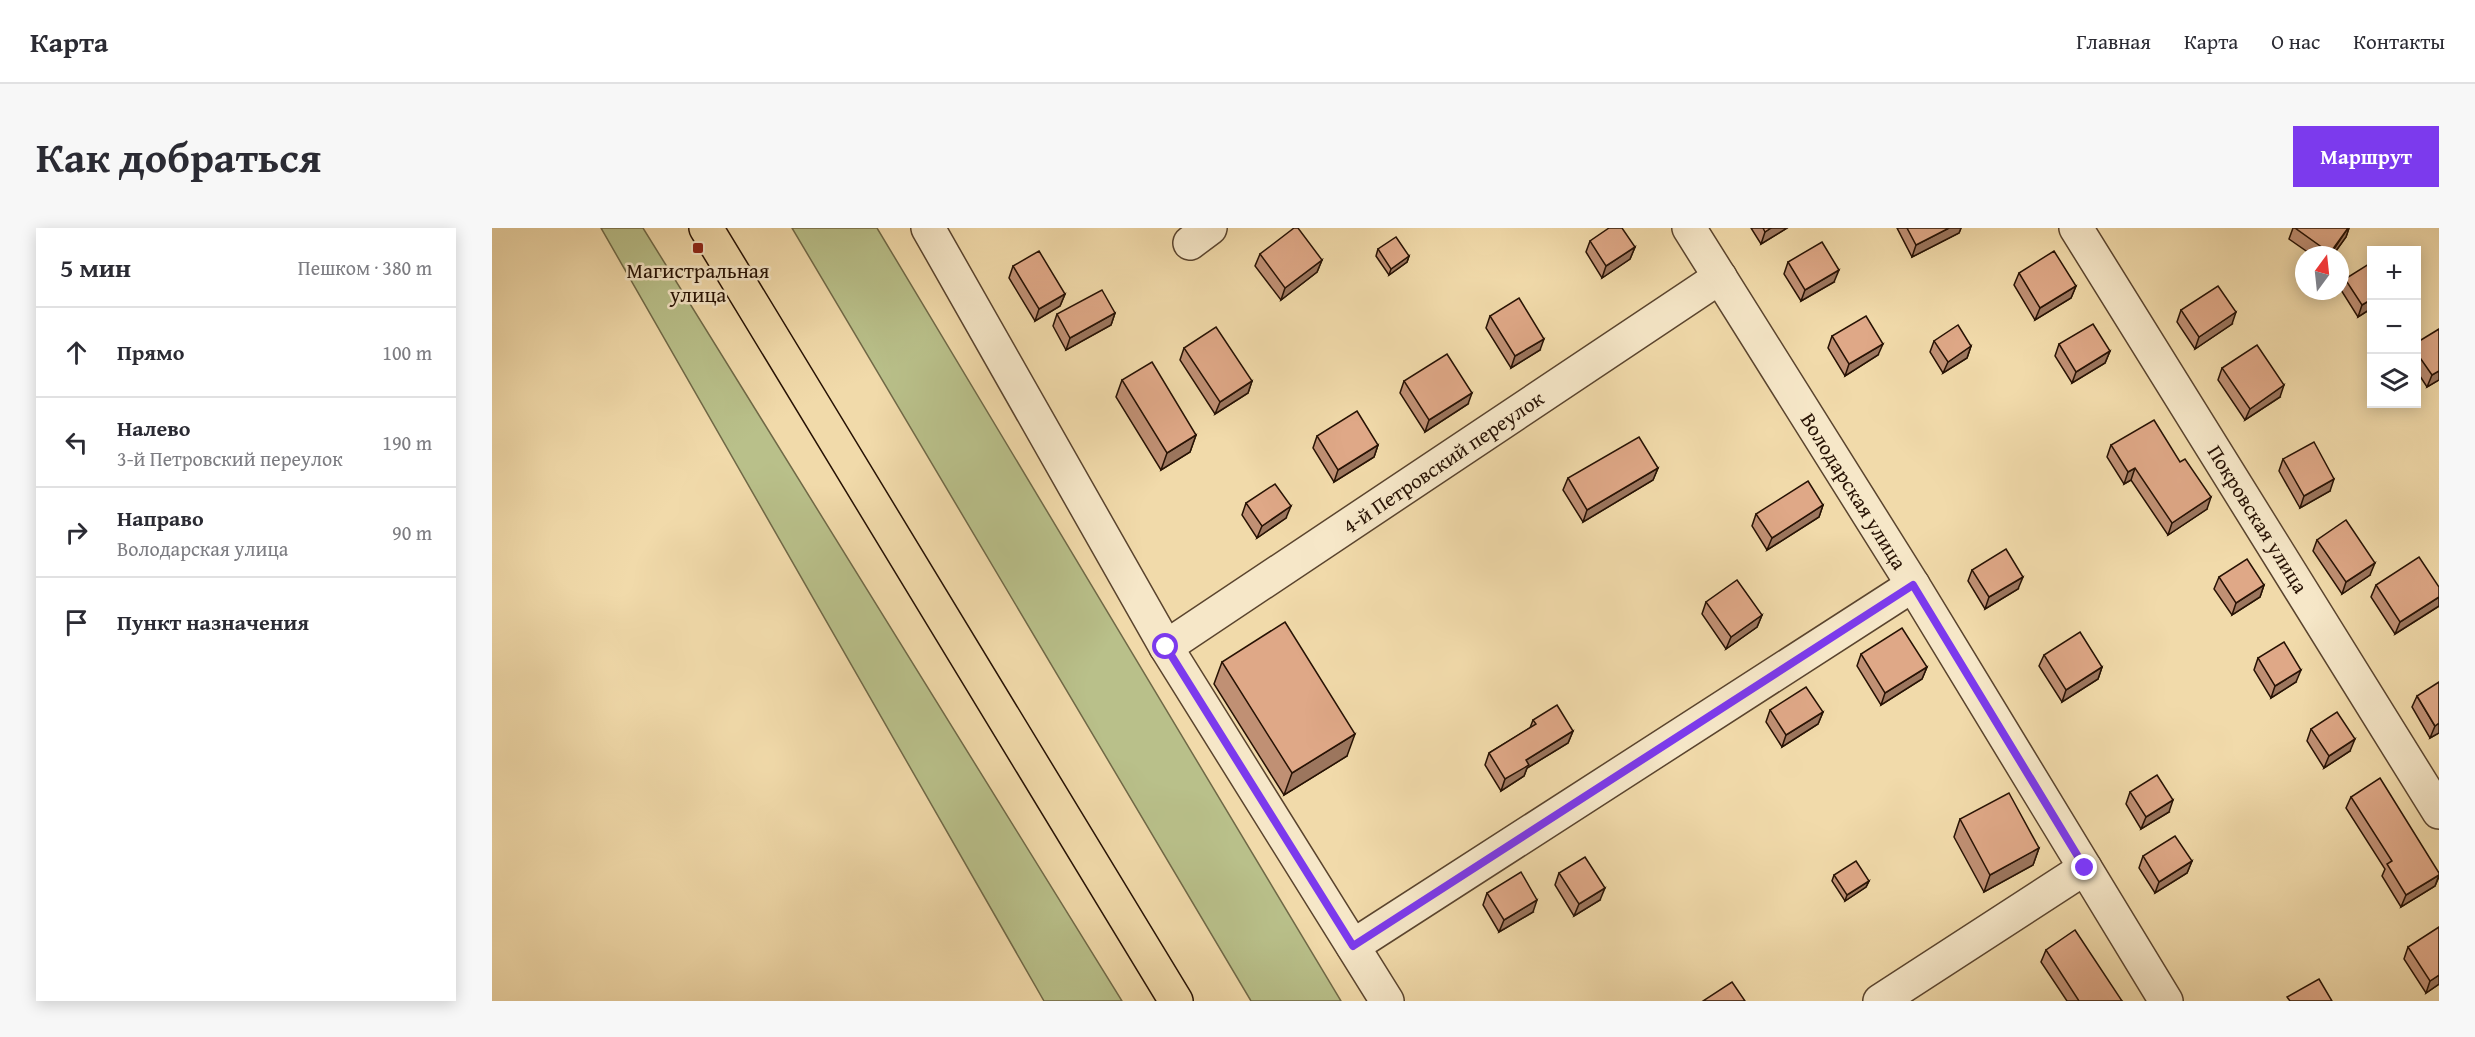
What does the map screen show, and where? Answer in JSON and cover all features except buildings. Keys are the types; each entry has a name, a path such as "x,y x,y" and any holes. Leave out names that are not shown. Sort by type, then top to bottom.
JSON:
{"main road":[{"path":"706,228 1176,1001"}],"street":[{"path":"928,228 1166,647 1387,1001"},
{"name":"Володарская улица","path":"1689,228 1913,585 2166,1001"},
{"name":"Покровская улица","path":"2076,228 2439,812"},
{"name":"4-й Петровский переулок","path":"1166,647 1720,277"},
{"path":"1353,946 1913,585"},
{"path":"1880,1001 2085,868"}],"green space":[{"path":"601,228 643,228 1122,1001 1044,1001"},
{"path":"792,228 877,228 1341,1001 1251,1001"}],"place":[{"name":"Магистральная улица","path":"698,248"}],"route":[{"path":"1166,647 1353,946 1913,585 2085,868"}]}
